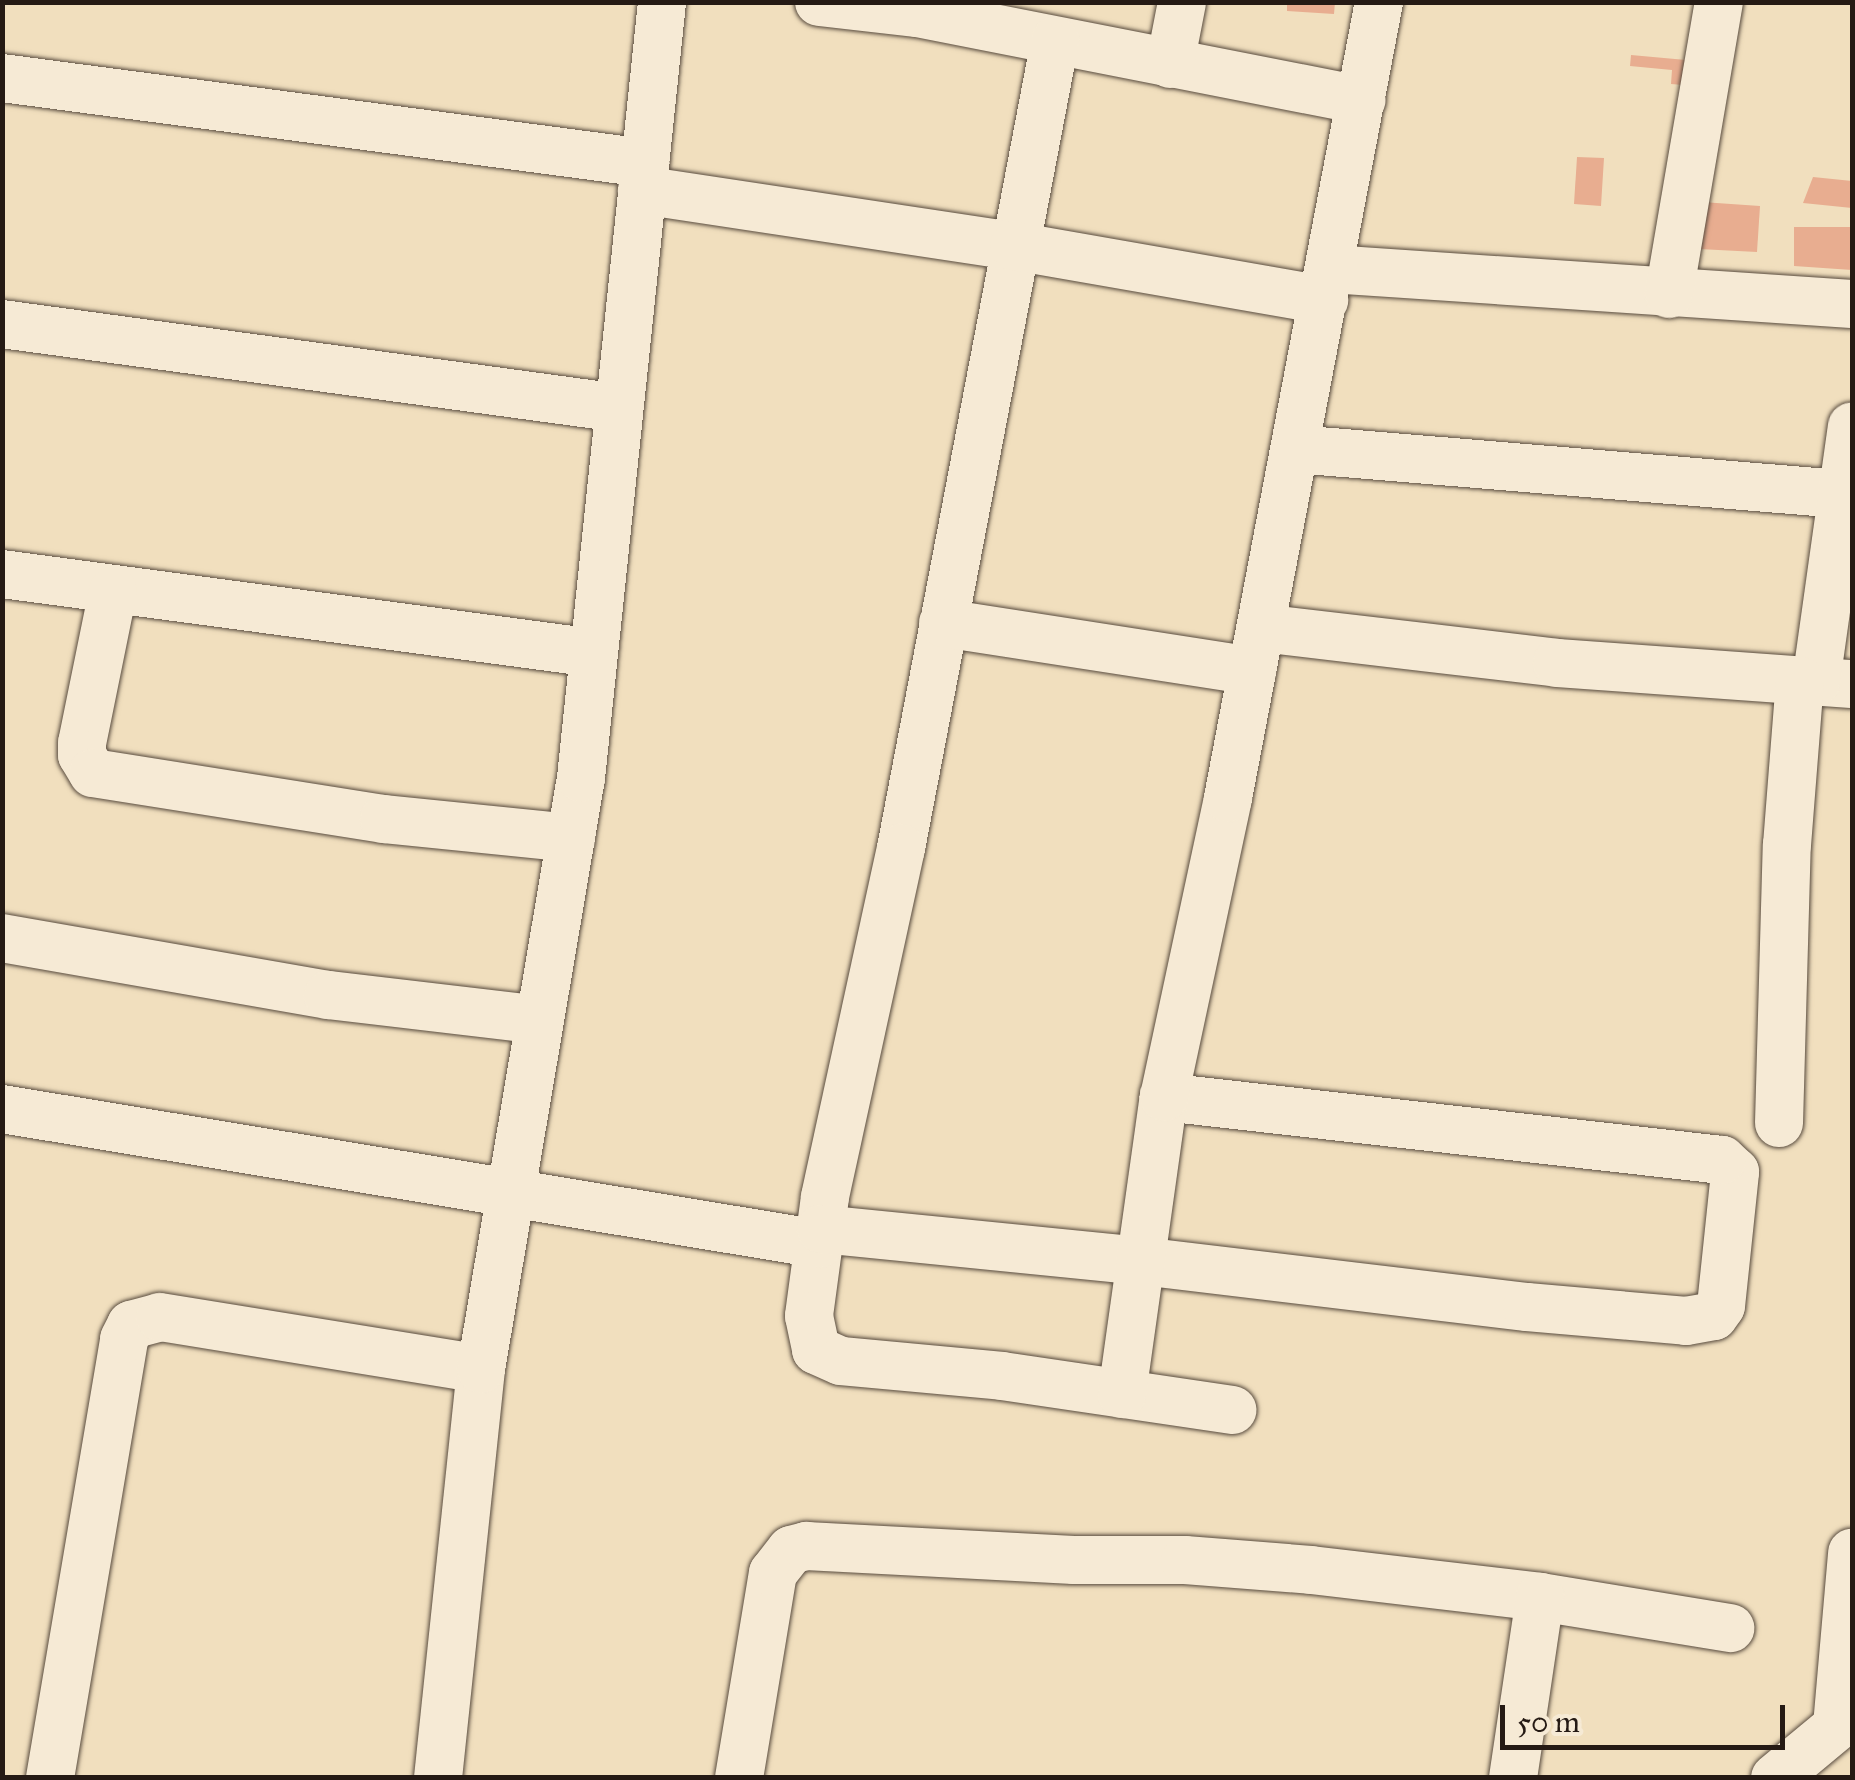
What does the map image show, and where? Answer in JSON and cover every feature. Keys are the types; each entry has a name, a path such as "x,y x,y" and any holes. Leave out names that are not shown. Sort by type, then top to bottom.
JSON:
{"street":[{"path":"819,2 917,13 1362,100"},
{"path":"1170,64 1182,2"},
{"path":"1122,1394 1164,1097 1256,650 1378,2"},
{"path":"1669,294 1719,2"},
{"path":"438,1778 481,1369 571,838 594,653 644,177 648,4"},
{"path":"1055,41 901,848 820,1236 809,1316 816,1350 824,1356 1233,1410"},
{"path":"2,78 644,177 1014,246 1327,284 1669,294 1852,304"},
{"path":"2,324 620,408"},
{"path":"1778,1123 1787,845 1823,682 1852,426"},
{"path":"1295,449 1847,494"},
{"path":"2,574 594,653"},
{"path":"113,591 82,743 82,755 93,773 384,819 571,838"},
{"path":"943,623 1256,650 1557,663 1823,682"},
{"path":"2,938 328,995 540,1020"},
{"path":"2,1109 510,1195 820,1236 1141,1261 1527,1307 1686,1321 1714,1316 1721,1306 1735,1172 1722,1160 1164,1097"},
{"path":"50,1778 124,1339 131,1325 160,1317 481,1369"},
{"path":"740,1778 773,1573 791,1550 806,1546 1074,1560 1185,1560 1310,1570 1540,1597 1730,1628"},
{"path":"1775,1778 1845,1720 1852,1553"},
{"path":"1513,1778 1540,1597"}],"building":[{"path":"1287,2 1335,2 1334,14 1287,11"},
{"path":"1631,55 1697,61 1695,86 1671,84 1672,70 1630,66"},
{"path":"1577,157 1604,158 1601,206 1574,204"},
{"path":"1813,177 1852,181 1852,208 1803,203"},
{"path":"1702,202 1760,206 1757,252 1699,249"},
{"path":"1794,227 1852,227 1852,270 1794,266"}]}
